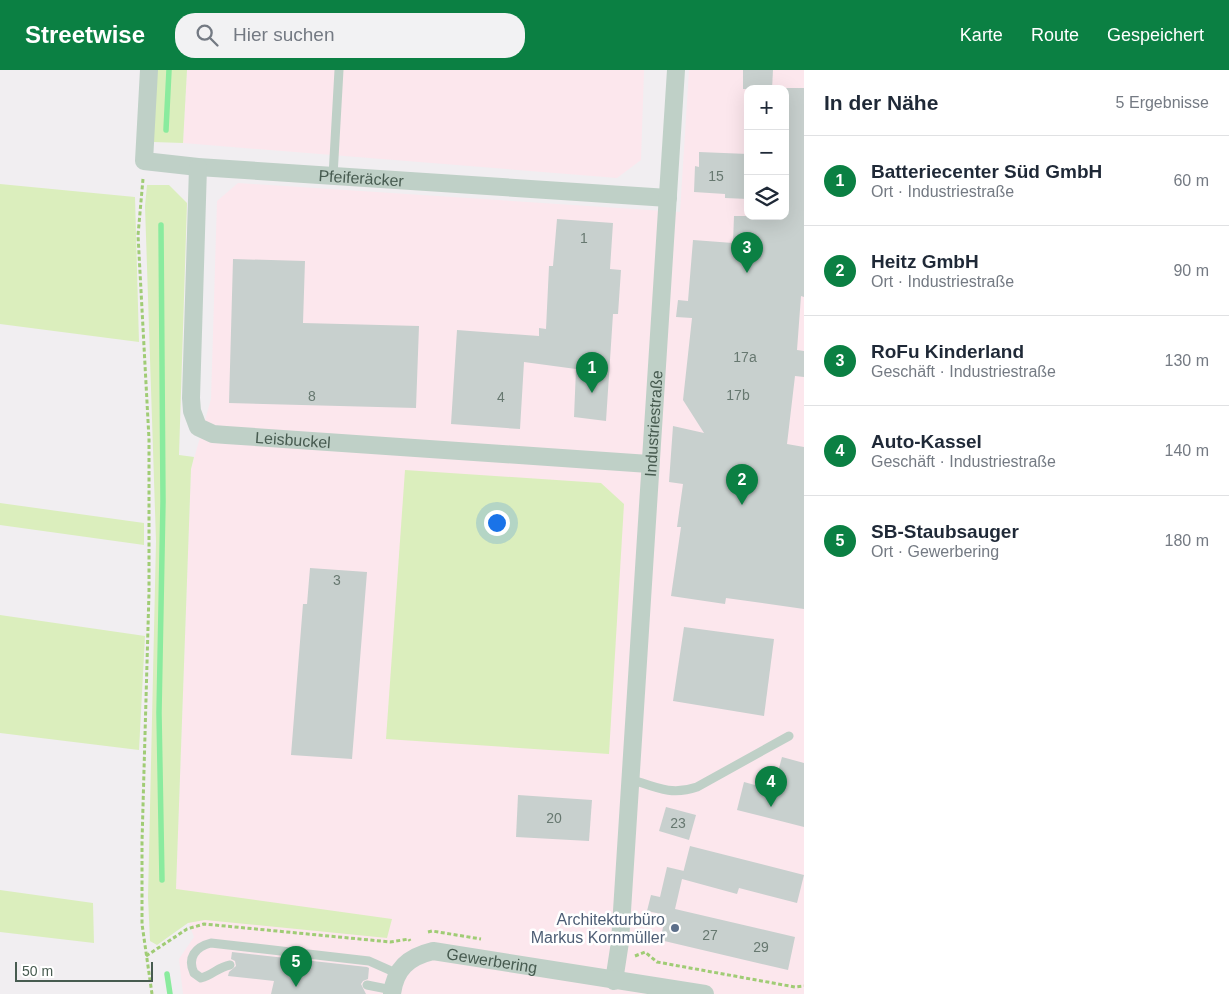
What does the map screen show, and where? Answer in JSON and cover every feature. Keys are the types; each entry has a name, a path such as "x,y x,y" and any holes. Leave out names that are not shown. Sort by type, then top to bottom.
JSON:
{"street":[{"path":"144,161 149,70"},
{"name":"Industriestraße","path":"614,981 617,961 676,70"},
{"name":"Pfeiferäcker","path":"144,161 198,167 668,198"},
{"name":"Leisbuckel","path":"198,167 191,398 192,411 198,427 213,434 649,464"},
{"name":"Gewerbering","path":"418,955 433,951 614,981"},
{"path":"392,992 396,972 418,955"},
{"path":"614,981 704,994"}],"lane":[{"path":"333,176 339,70"},
{"path":"629,779 670,792 682,792 697,787 789,736"},
{"path":"230,965 220,967 211,976 201,978 194,973 191,960 194,952 201,946 210,943 369,961 396,972"},
{"path":"367,985 392,992"}],"path":[{"path":"144,161 138,235 149,439 149,592 142,842 142,924 152,994"},
{"path":"146,956 187,929 204,924 390,942 409,939 418,955"},
{"path":"617,961 645,952 658,962 795,988 804,986"}],"shaded area":[{"path":"187,70 644,70 641,160 617,178 183,143"},
{"path":"689,70 804,70 804,994 183,994 179,959 194,937 176,889 191,469 211,399 217,201 238,183 680,212"}],"green space":[{"path":"156,70 187,70 183,143 153,142"},
{"path":"0,184 135,197 139,342 0,324"},
{"path":"147,185 169,185 187,203 179,455 194,457 191,469 176,889 392,919 387,938 205,920 188,923 157,945 150,941 148,897 156,541 145,206"},
{"path":"405,470 601,483 624,504 609,754 386,739"},
{"path":"0,503 144,523 144,545 0,525"},
{"path":"0,615 145,636 139,750 0,733"},
{"path":"0,890 93,903 94,943 0,932"}],"building":[{"path":"743,70 773,70 772,85 744,85 743,89"},
{"path":"789,88 804,88 804,297 801,296 797,350 804,351 804,377 795,376 787,444 804,447 804,609 726,598 725,604 671,596 681,527 677,527 683,484 669,482 673,426 704,433 683,400 692,318 676,317 678,300 688,301 693,240 733,243 734,216 744,216 744,220 789,220"},
{"path":"699,152 744,154 744,199 725,198 725,194 694,192 695,166 699,167"},
{"path":"557,219 613,223 610,269 621,270 618,314 613,314 606,421 574,417 576,369 524,362 520,429 451,424 457,330 539,336 539,328 546,329 549,266 553,266"},
{"path":"233,259 305,261 303,323 419,326 416,408 229,403"},
{"path":"310,568 367,572 352,759 291,755 303,604 307,604"},
{"path":"684,627 774,639 764,716 673,701"},
{"path":"782,757 804,763 804,827 737,810 744,782 773,790"},
{"path":"518,795 592,800 589,841 516,837"},
{"path":"666,807 696,815 689,840 659,831"},
{"path":"690,846 804,875 797,903 739,888 737,894 682,879 675,909 795,937 788,970 660,940 666,915 647,911 651,895 660,897 667,867 684,871"},
{"path":"232,952 367,967 369,968 368,979 361,984 366,994 271,994 274,981 228,976 229,972 236,966 235,961 231,959"}],"waterway":[{"path":"166,130 169,70"},
{"path":"161,225 163,501 159,713 162,880"},
{"path":"167,974 170,994"}],"place":[{"name":"RoFu Kinderland","path":"747,273"},
{"name":"Batteriecenter Süd GmbH","path":"592,393"},
{"name":"Heitz GmbH","path":"742,505"},
{"name":"Auto-Kassel","path":"771,807"},
{"name":"Architekturbüro Markus Kornmüller","path":"675,928"},
{"name":"SB-Staubsauger","path":"296,987"}]}
